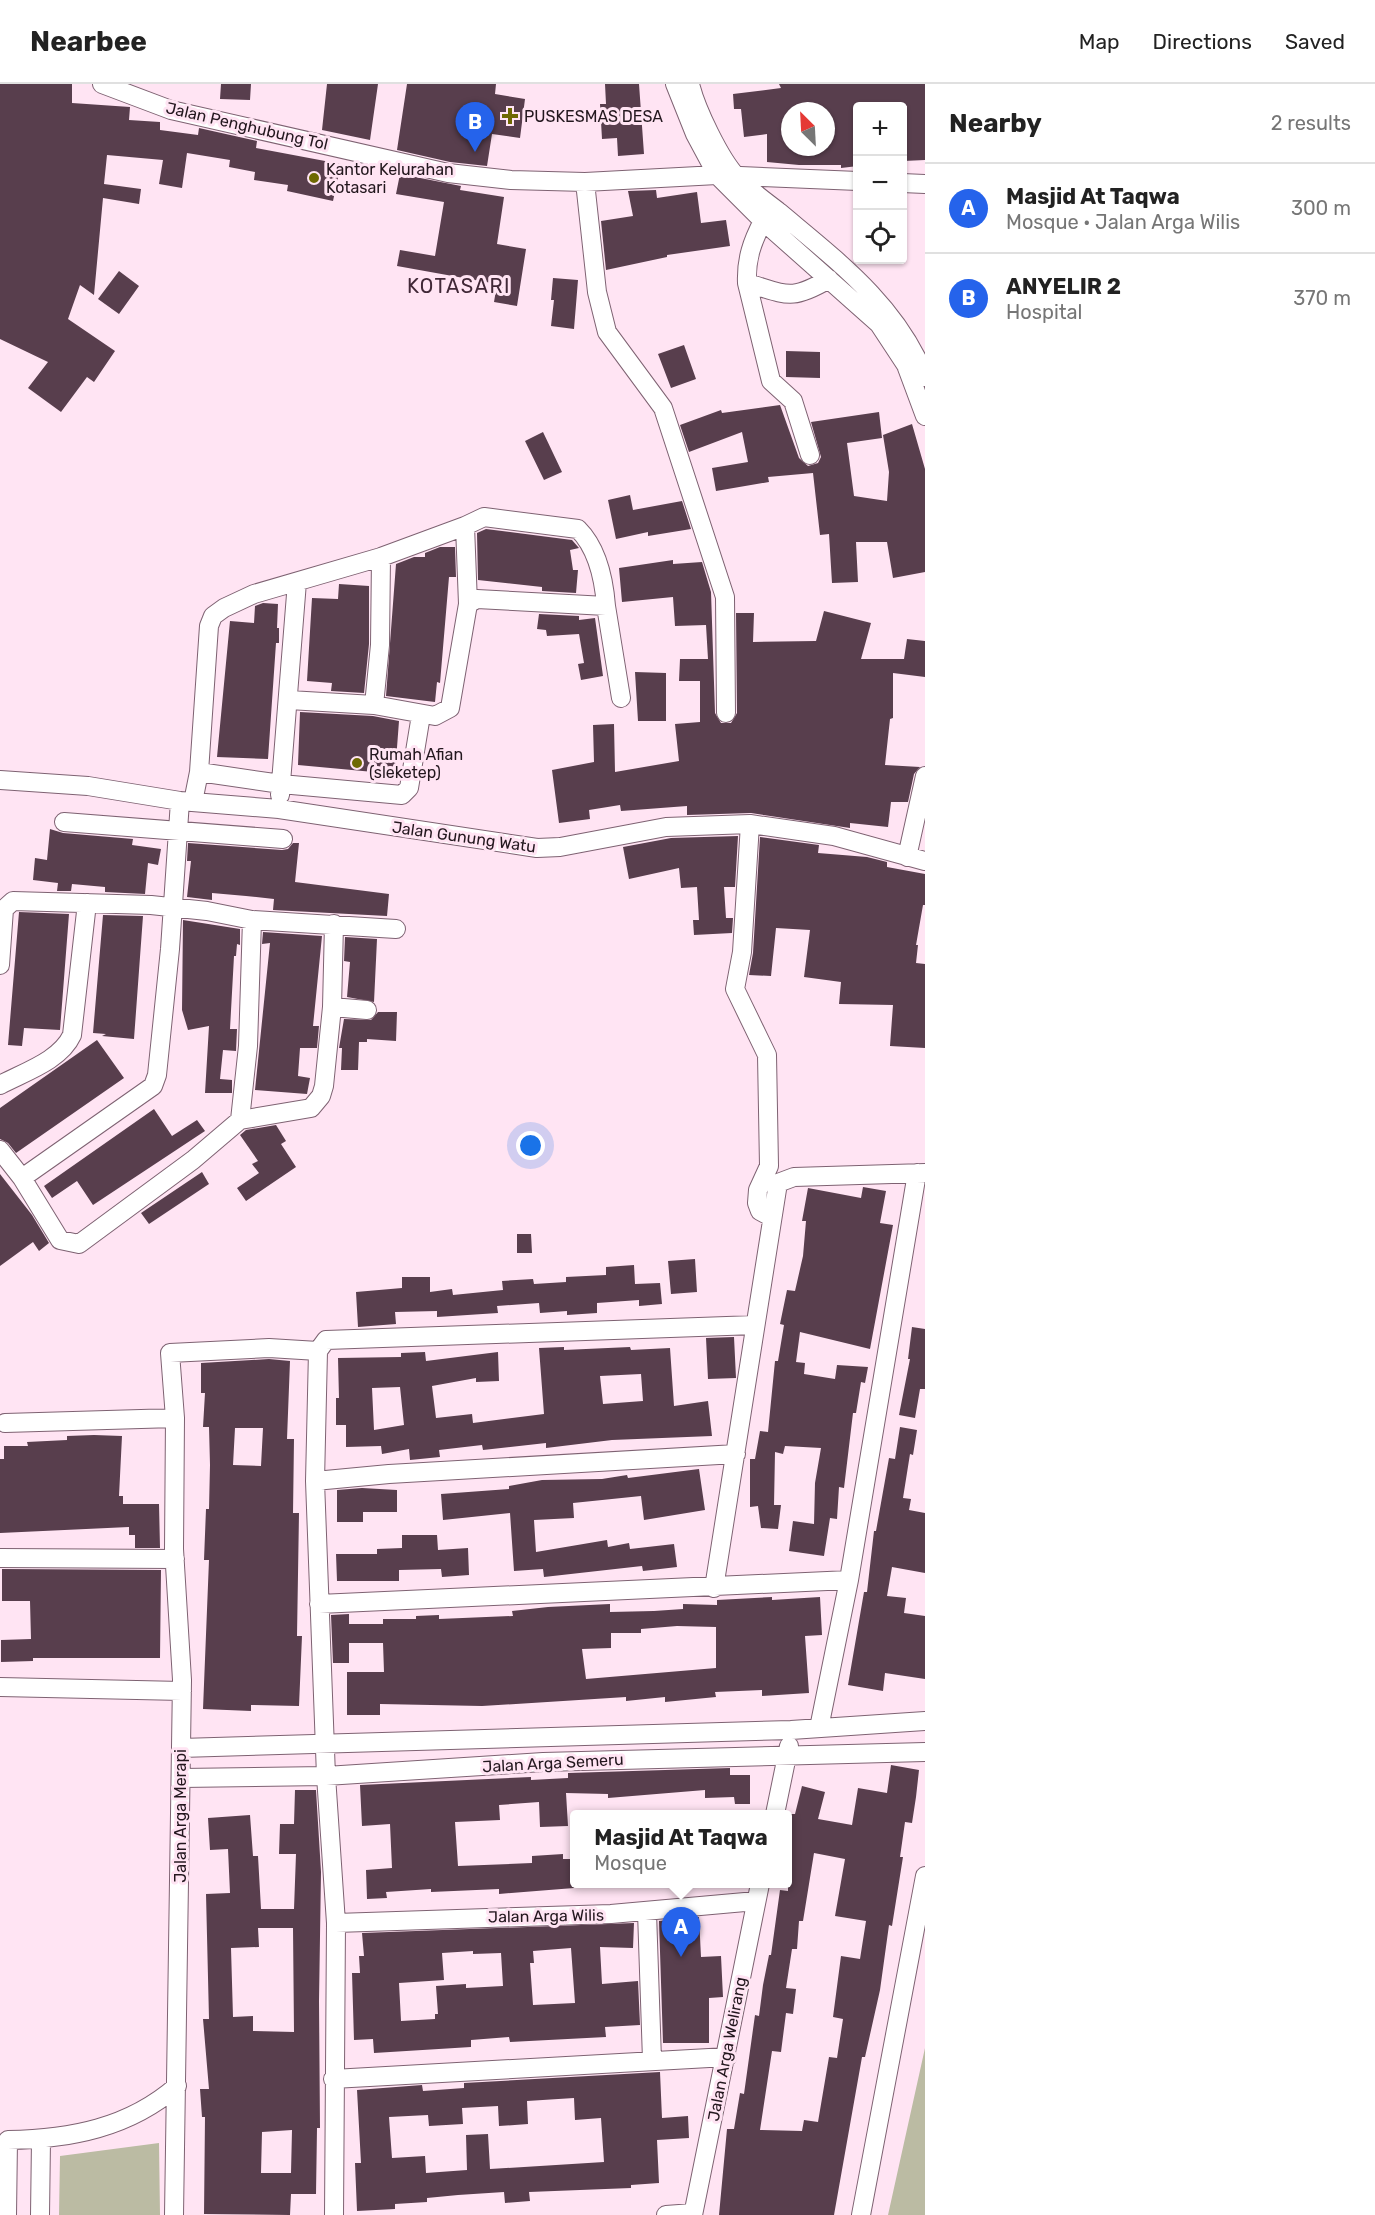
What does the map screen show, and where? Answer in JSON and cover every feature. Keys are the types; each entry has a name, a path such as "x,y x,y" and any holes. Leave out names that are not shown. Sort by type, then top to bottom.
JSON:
{"street":[{"name":"Jalan Penghubung Tol","path":"102,84 171,110 448,173 511,180 585,182 717,176 853,182"},
{"path":"675,84 695,134 717,176 763,221 879,324 906,365 925,416"},
{"path":"690,84 717,145 736,177 855,277 888,312 914,349 925,376"},
{"path":"585,182 597,292 604,323 615,345 657,397 663,408 725,597 726,713"},
{"path":"907,183 925,184"},
{"path":"763,221 751,245 746,267 747,283 771,381 793,401 810,455"},
{"path":"747,283 788,294 804,293 830,279"},
{"path":"22,1178 153,1086 157,1075 169,961 178,831 199,772 209,626 213,616 254,594 381,557 484,517 578,529 584,535 600,567 621,698"},
{"path":"289,700 374,705 435,716 450,708 468,604 465,526"},
{"path":"374,705 380,645 381,557"},
{"path":"279,809 297,582"},
{"path":"468,604 477,599 606,606"},
{"path":"199,772 281,784 405,793 409,788 421,715"},
{"path":"907,856 925,776"},
{"name":"Jalan Gunung Watu","path":"0,780 88,786 187,802 279,809 537,848 560,847 666,827 750,824 834,836 925,861"},
{"path":"64,822 283,839"},
{"path":"750,824 742,952 735,989 767,1055 769,1166 758,1190 757,1203 760,1210 771,1217"},
{"path":"0,965 4,909 13,901 171,907 252,920 396,929"},
{"path":"0,1085 50,1059 69,1043 72,1035 87,903"},
{"path":"240,1120 248,1046 252,920"},
{"path":"0,1150 22,1178 60,1240 79,1244 194,1160 240,1120 311,1108 317,1103 324,1086 332,1007 334,924"},
{"path":"332,1007 367,1010"},
{"path":"714,1588 778,1184 785,1179 921,1173 849,1580 819,1728"},
{"path":"334,2215 333,2079 336,1923 327,1776 315,1481 318,1351 327,1340 756,1325"},
{"name":"Jalan Arga Merapi","path":"174,2215 182,1691 175,1559 175,1418 170,1353 269,1348 318,1351"},
{"path":"5,1423 175,1418"},
{"path":"315,1481 389,1474 736,1454"},
{"path":"0,1558 175,1559"},
{"path":"319,1604 714,1588 849,1580"},
{"path":"0,1687 182,1691"},
{"name":"Jalan Arga Semeru","path":"181,1748 791,1730 925,1721"},
{"path":"775,1810 791,1730"},
{"name":"Jalan Arga Semeru","path":"181,1778 327,1776 543,1762 925,1752"},
{"path":"861,2215 925,1876"},
{"name":"Jalan Arga Wilis","path":"336,1923 647,1912 758,1892"},
{"name":"Jalan Arga Welirang","path":"693,2214 727,2057 758,1892"},
{"path":"647,1912 652,2060"},
{"path":"333,2079 727,2057"},
{"path":"7,2215 8,2140 41,2139 90,2132 123,2120 156,2104 177,2086"},
{"path":"40,2215 41,2139"},
{"path":"666,2215 693,2214"}],"green space":[{"path":"925,2048 925,2215 888,2215"},
{"path":"159,2143 160,2215 59,2215 60,2156"}],"building":[{"path":"0,84 72,84 72,103 130,107 129,120 160,122 160,130 198,135 199,128 257,141 256,148 341,164 333,201 287,191 288,185 254,180 255,172 229,167 230,160 187,153 182,188 159,184 163,160 107,155 104,184 141,189 139,204 103,198 94,295 80,285 68,319 115,351 94,382 87,377 61,412 28,388 48,362 0,339"},
{"path":"221,84 251,84 250,100 220,99"},
{"path":"327,84 378,84 370,140 322,130"},
{"path":"407,84 496,84 495,94 525,99 520,138 492,134 487,166 450,162 397,150"},
{"path":"605,84 639,84 644,154 618,156 617,138 602,139 600,104 606,104"},
{"path":"779,84 925,84 925,160 907,161 907,102 853,102 853,167 841,168 841,165 767,162 767,134 744,137 741,109 734,109 733,94 781,88"},
{"path":"400,174 461,186 460,190 504,197 497,244 526,249 517,306 494,302 497,284 397,266 400,250 435,256 444,202 396,194"},
{"path":"656,190 657,198 697,192 701,223 726,220 730,246 667,255 667,257 606,270 601,221 633,216 628,191"},
{"path":"119,271 139,286 119,314 98,299"},
{"path":"553,278 578,280 574,329 551,326 554,300 551,300"},
{"path":"684,345 696,379 671,388 658,354"},
{"path":"786,351 820,352 820,378 786,377"},
{"path":"780,405 799,458 808,466 818,463 821,457 811,422 879,412 882,438 847,443 854,496 887,501 889,472 883,435 912,424 925,469 925,572 893,578 887,542 856,542 858,582 832,583 829,534 820,535 813,473 768,477 769,482 716,491 712,468 748,462 742,432 689,452 680,425 721,410 722,413"},
{"path":"543,432 562,472 544,480 525,441"},
{"path":"630,495 633,510 682,501 691,529 648,536 648,532 616,539 608,500"},
{"path":"486,529 572,540 579,548 570,550 573,570 578,570 576,593 542,591 542,587 478,580 477,533"},
{"path":"440,547 455,547 456,577 449,577 440,683 437,682 435,702 386,696 396,564 414,557 425,557 425,553"},
{"path":"673,560 673,564 702,562 711,592 715,713 721,723 731,723 737,713 736,613 754,613 753,642 816,641 824,611 871,623 861,659 904,659 907,639 925,641 925,677 893,673 893,718 890,719 885,765 920,767 914,774 908,802 891,802 888,827 850,823 850,828 751,813 687,815 687,806 621,811 620,805 589,810 590,819 559,823 552,770 594,762 593,725 614,724 615,772 679,761 675,724 700,722 700,681 679,681 680,659 708,659 706,625 675,626 673,597 622,602 619,568"},
{"path":"339,584 369,586 369,644 364,693 331,691 332,683 307,681 312,598 338,599"},
{"path":"263,603 278,604 277,628 279,628 268,759 217,757 230,621 254,623 255,606"},
{"path":"539,614 579,616 579,620 595,618 603,676 581,680 578,664 584,663 579,634 547,636 546,630 537,629"},
{"path":"635,672 666,673 666,721 638,721"},
{"path":"300,712 373,716 399,721 395,774 298,765"},
{"path":"50,829 63,833 133,839 132,845 161,849 158,865 148,863 145,894 105,892 105,887 72,884 71,891 57,891 58,883 33,880 35,858 47,860"},
{"path":"738,836 735,887 724,887 726,918 733,918 732,933 694,935 693,920 699,920 697,887 681,888 679,868 629,879 623,847 671,838"},
{"path":"760,837 819,845 818,853 867,857 887,862 887,867 925,874 925,905 923,905 916,945 918,945 916,963 925,964 925,1048 890,1046 893,1005 839,1004 841,982 804,977 810,930 776,928 771,976 749,975 753,953"},
{"path":"188,843 282,850 288,849 293,843 299,843 295,882 389,894 387,916 273,910 274,899 246,896 212,893 212,900 187,897 191,861 187,861"},
{"path":"19,912 69,914 60,1030 24,1028 22,1046 8,1045"},
{"path":"103,915 143,916 134,1039 93,1033"},
{"path":"183,920 240,929 240,945 237,944 236,956 234,956 230,1029 237,1029 236,1051 223,1050 220,1079 232,1080 232,1093 205,1093 209,1026 188,1030 182,1010"},
{"path":"263,932 322,936 313,1026 319,1026 317,1048 300,1048 298,1076 310,1078 307,1094 255,1090 270,943 262,944"},
{"path":"345,937 377,939 374,1002 347,997 350,962 344,961"},
{"path":"378,1012 397,1012 396,1041 367,1039 367,1042 359,1042 358,1070 341,1070 342,1048 339,1048 344,1019 371,1020"},
{"path":"97,1040 124,1078 16,1153 8,1143 0,1139 0,1108"},
{"path":"154,1109 172,1136 197,1120 205,1131 93,1205 77,1181 52,1198 44,1186"},
{"path":"276,1125 286,1141 281,1144 296,1167 246,1201 237,1188 259,1173 252,1164 258,1161 240,1135 246,1130"},
{"path":"202,1172 209,1184 149,1224 141,1213"},
{"path":"0,1174 32,1215 49,1243 39,1251 33,1242 0,1266"},
{"path":"863,1187 886,1191 880,1223 893,1225 870,1349 800,1332 796,1362 805,1363 804,1374 835,1379 837,1365 868,1367 865,1383 861,1382 856,1413 853,1413 844,1488 839,1487 837,1519 830,1518 824,1556 789,1551 793,1521 814,1524 815,1483 821,1448 785,1446 783,1454 775,1452 774,1505 781,1505 778,1529 761,1528 758,1506 750,1507 750,1459 755,1459 760,1431 768,1432 775,1361 778,1361 784,1325 780,1324 787,1290 795,1291 803,1256 806,1221 802,1221 808,1188 861,1198"},
{"path":"517,1234 531,1234 532,1253 517,1253"},
{"path":"695,1259 697,1292 671,1294 668,1261"},
{"path":"634,1265 635,1284 660,1283 662,1304 639,1306 639,1300 597,1303 597,1313 567,1315 567,1311 540,1313 539,1303 497,1306 498,1313 437,1317 437,1311 395,1312 396,1324 358,1327 356,1292 402,1288 402,1277 430,1277 430,1292 452,1289 453,1295 503,1290 502,1281 533,1279 534,1284 566,1282 566,1277 606,1275 606,1267"},
{"path":"912,1327 925,1329 925,1389 920,1389 915,1418 899,1415 910,1359 908,1359"},
{"path":"734,1337 736,1378 708,1379 706,1338"},
{"path":"564,1347 564,1350 630,1347 631,1350 670,1348 674,1406 708,1401 712,1436 612,1440 546,1448 546,1443 483,1450 482,1445 439,1450 440,1457 410,1460 409,1449 382,1454 381,1446 346,1447 346,1425 336,1425 336,1398 339,1398 338,1358 401,1357 401,1353 425,1352 426,1361 498,1352 499,1381 476,1382 476,1378 432,1386 436,1418 472,1414 473,1423 544,1414 539,1348","holes":["641,1374 643,1401 603,1404 600,1376","400,1387 404,1425 374,1430 372,1388"]},
{"path":"269,1359 290,1361 287,1439 294,1439 293,1513 299,1513 297,1636 302,1636 299,1706 251,1705 251,1711 203,1709 209,1560 204,1560 210,1465 209,1427 203,1427 205,1393 201,1393 201,1363","holes":["235,1428 263,1428 261,1466 233,1465"]},
{"path":"900,1427 917,1430 913,1455 910,1454 903,1498 911,1499 909,1510 925,1513 925,1573 892,1567 887,1596 906,1598 904,1613 925,1616 925,1679 885,1673 883,1691 848,1685 864,1592 867,1592 874,1531 876,1531 889,1458 895,1459"},
{"path":"67,1436 122,1436 119,1496 123,1496 123,1504 159,1504 160,1548 135,1548 135,1535 129,1535 129,1527 0,1533 0,1459 4,1459 4,1446 28,1446 27,1442 67,1440"},
{"path":"699,1469 705,1510 644,1520 641,1496 573,1503 574,1518 534,1520 536,1552 607,1540 608,1547 629,1543 630,1549 674,1544 677,1567 643,1571 642,1566 544,1577 543,1569 514,1571 510,1513 443,1520 441,1494 509,1489 509,1486 542,1480 602,1479 627,1475 628,1478"},
{"path":"362,1488 397,1490 397,1512 363,1512 363,1522 337,1522 337,1490"},
{"path":"402,1535 437,1535 438,1550 468,1548 469,1575 442,1577 441,1569 399,1570 399,1581 337,1581 336,1554 377,1554 377,1549 402,1548"},
{"path":"2,1569 161,1570 160,1658 33,1658 33,1661 1,1662 1,1640 31,1639 30,1601 2,1601"},
{"path":"820,1597 822,1635 805,1636 809,1693 762,1696 762,1690 715,1692 716,1697 665,1702 665,1697 626,1701 626,1697 482,1706 380,1704 380,1715 347,1715 347,1672 384,1672 383,1643 349,1643 349,1663 333,1663 331,1615 349,1614 349,1624 383,1624 383,1619 416,1619 416,1616 439,1615 439,1619 513,1616 512,1611 548,1607 610,1604 610,1612 683,1609 683,1604 717,1605 717,1600","holes":["677,1626 716,1627 716,1668 586,1679 582,1649 611,1648 611,1633 641,1633 641,1629"]},
{"path":"891,1765 919,1770 912,1823 905,1822 900,1857 903,1857 892,1926 889,1925 880,1990 865,2057 862,2057 834,2215 719,2215 727,2129 734,2129 740,2093 744,2094 755,2015 759,2016 763,1985 769,1955 771,1955 780,1890 788,1891 788,1888 792,1888 792,1814 795,1814 802,1786 825,1792 818,1819 852,1825 858,1788 887,1793","holes":["814,1853 845,1859 835,1916 866,1921 860,1959 841,1956 833,2017 843,2019 837,2058 829,2057 818,2122 804,2120 802,2131 760,2130 772,2051 781,2052 786,2013 793,2014 796,1989 786,1988 792,1949 797,1949 799,1921 803,1921"]},
{"path":"730,1768 730,1775 750,1775 750,1804 735,1804 734,1797 705,1798 705,1790 608,1798 608,1794 566,1793 568,1826 540,1827 539,1802 499,1805 500,1820 455,1822 458,1866 532,1863 532,1856 563,1854 563,1859 570,1859 570,1888 574,1888 499,1894 499,1889 431,1892 431,1889 386,1892 387,1898 367,1899 366,1870 392,1868 390,1824 362,1826 360,1785 531,1777 531,1780 568,1778 568,1773"},
{"path":"295,1790 316,1790 321,1872 320,2128 317,2128 316,2194 291,2194 290,2215 204,2214 205,2117 202,2117 200,2089 209,2089 203,2019 209,2019 206,1894 230,1893 228,1849 210,1850 208,1818 250,1815 253,1856 258,1856 261,1909 294,1909 296,1854 279,1854 280,1824 294,1824","holes":["258,1928 293,1928 294,2032 253,2031 253,2016 233,2017 231,1948 259,1947","292,2130 291,2173 261,2173 262,2132"]},
{"path":"699,1917 701,1957 721,1956 723,1997 709,1998 709,2043 663,2043 659,1921"},
{"path":"634,1923 633,1948 600,1947 602,1984 638,1981 640,2025 605,2027 606,2037 510,2042 509,2037 471,2040 471,2047 374,2053 373,2039 354,2040 352,1973 360,1973 359,1956 364,1956 362,1933","holes":["571,1948 575,2003 533,2005 530,1963 534,1963 533,1951","473,1951 473,1954 501,1953 503,1986 466,1988 466,1984 436,1986 438,2014 435,2014 435,2019 401,2021 399,1983 444,1980 442,1953"]},
{"path":"660,2072 662,2118 688,2116 689,2138 657,2140 659,2183 631,2185 631,2188 529,2192 530,2201 505,2203 504,2192 458,2195 427,2198 427,2202 395,2204 395,2209 357,2211 355,2163 361,2163 357,2090 422,2085 423,2091 464,2088 464,2083","holes":["574,2098 575,2120 601,2118 604,2162 490,2169 488,2134 466,2135 467,2170 426,2173 425,2156 392,2158 389,2117 428,2115 429,2126 463,2124 462,2108 498,2106 499,2126 528,2124 527,2101"]}],"place":[{"name":"PUSKESMAS DESA","path":"510,116"},
{"name":"ANYELIR 2","path":"475,152"},
{"name":"Kantor Kelurahan Kotasari","path":"314,178"},
{"name":"Rumah Afian (sleketep)","path":"357,763"},
{"name":"Masjid At Taqwa","path":"681,1957"}],"district":[{"name":"KOTASARI","path":"459,286"}]}
